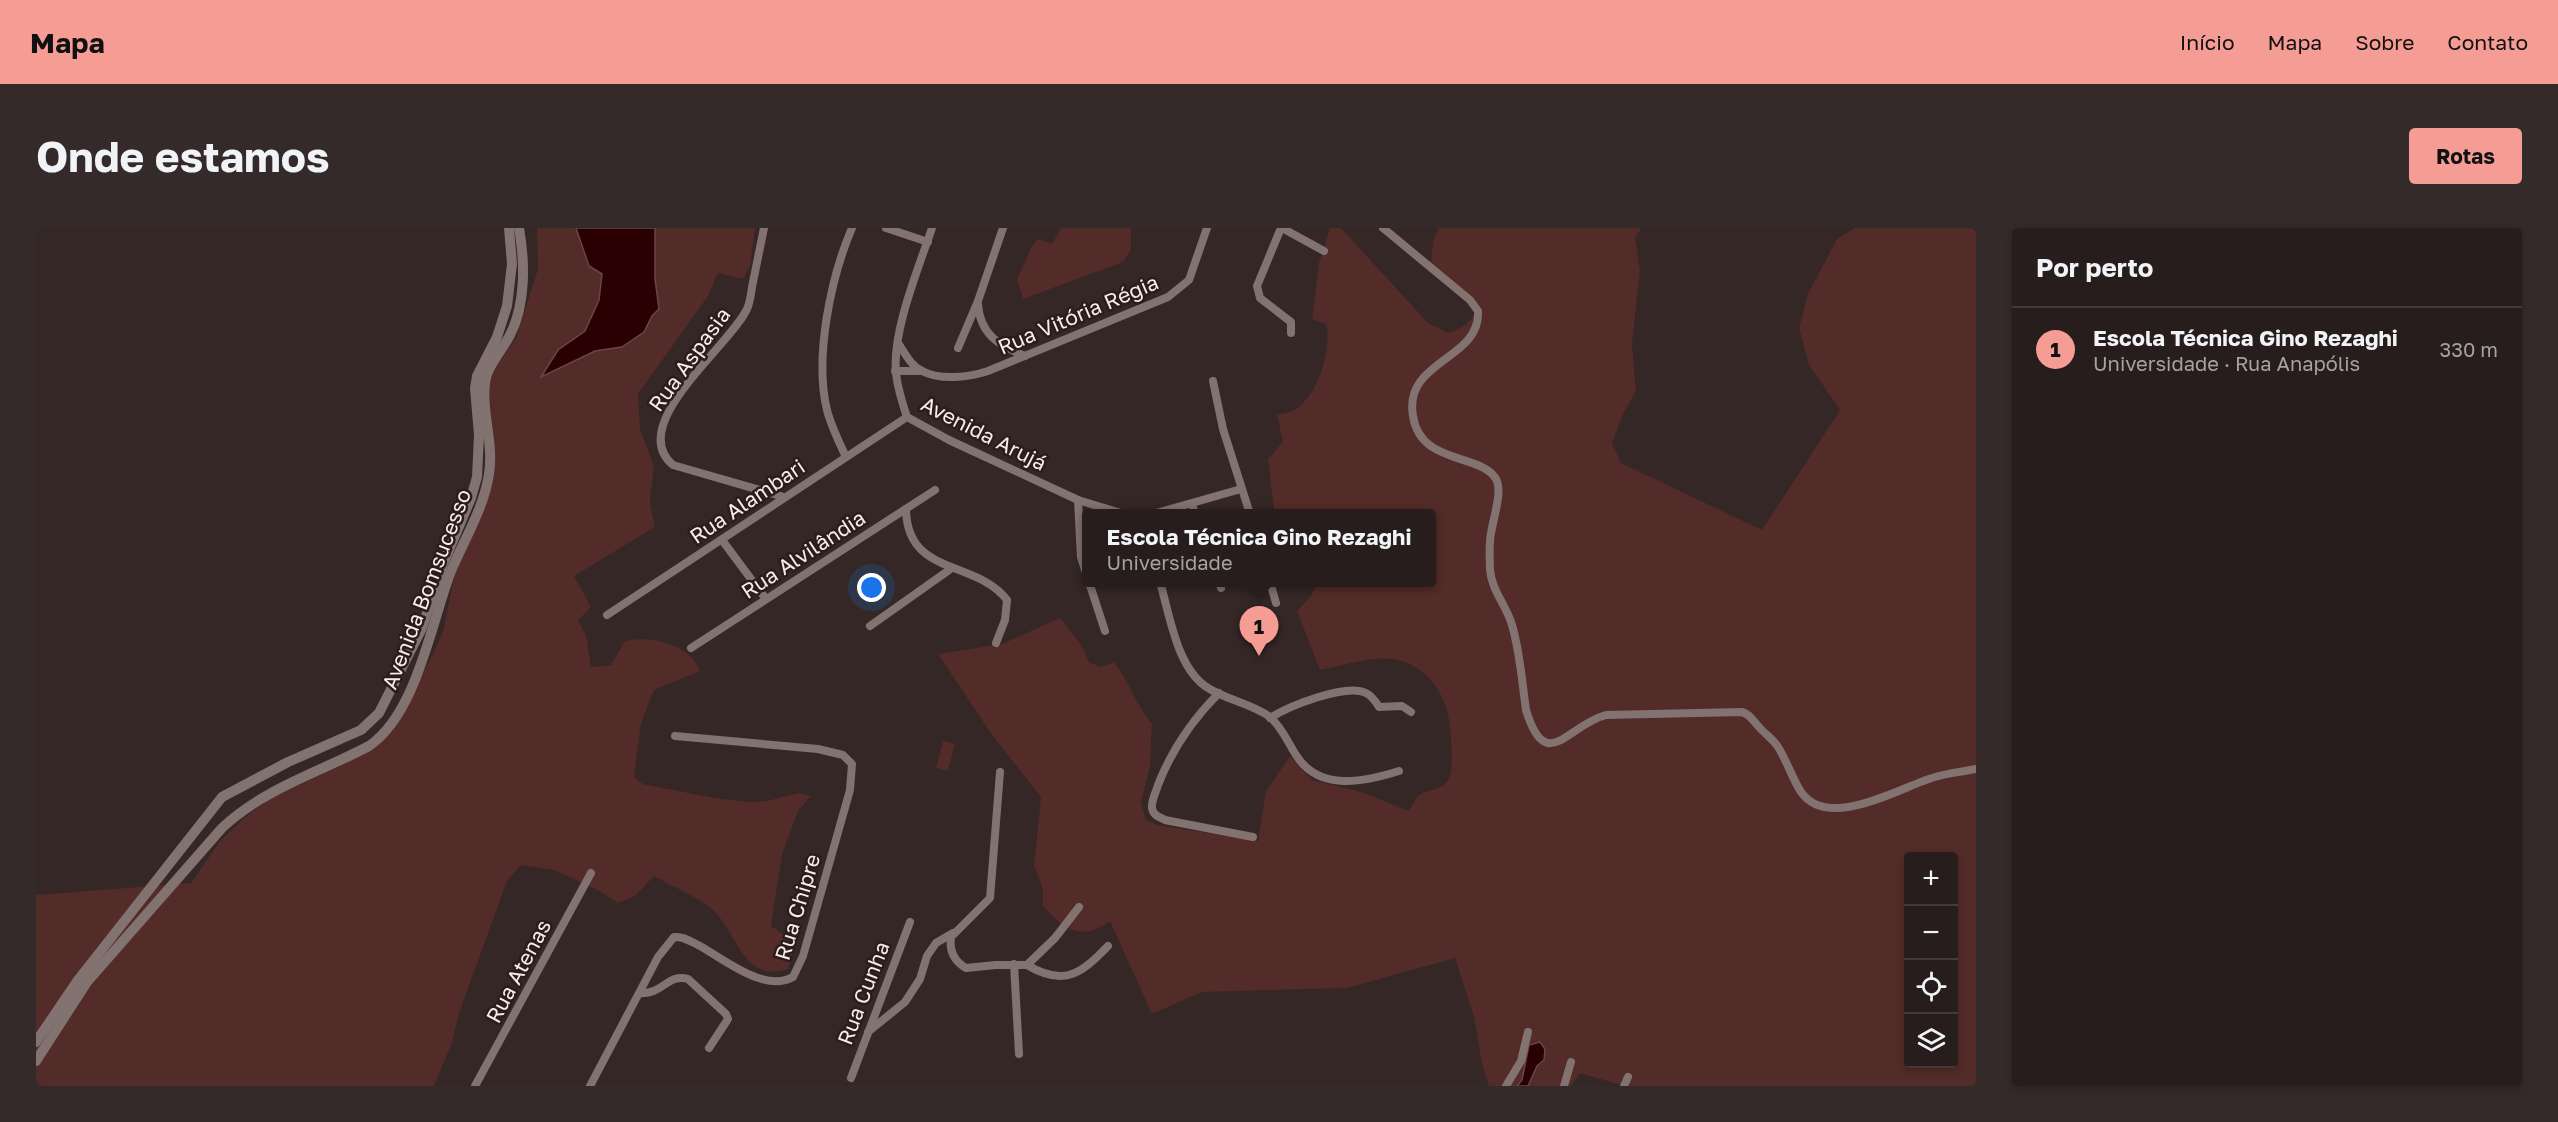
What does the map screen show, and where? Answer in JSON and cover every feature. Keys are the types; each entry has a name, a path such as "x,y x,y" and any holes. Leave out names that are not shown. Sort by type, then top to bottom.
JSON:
{"street":[{"name":"Avenida Bomsucesso","path":"36,1042 78,980 222,797 288,762 361,730 379,713 422,628 443,564 471,498 477,477 480,446 475,387 477,376 497,337 507,306 512,264 509,228"},
{"name":"Avenida Bomsucesso","path":"36,1061 87,982 222,828 240,811 275,791 369,746 393,721 422,662 446,586 487,484 491,445 485,382 487,373 511,332 518,310 523,260 519,228"},
{"name":"Rua Aspasia","path":"764,228 747,309 676,399 661,429 659,441 663,455 673,465 784,497"},
{"path":"846,457 827,410 823,380 827,314 836,273 852,228"},
{"path":"886,228 928,243"},
{"name":"Avenida Arujá","path":"932,228 898,342 896,371 907,417 949,440 1078,500 1110,509"},
{"path":"958,348 978,301 1003,228"},
{"name":"Rua Vitória Régia","path":"896,371 975,376 1026,357 1175,292 1190,280 1207,228"},
{"path":"1291,333 1291,322 1260,298 1257,286 1281,228 1324,251"},
{"path":"1383,228 1470,300 1478,311 1475,330 1450,357 1428,372 1417,384 1412,403 1413,417 1420,434 1432,447 1485,470 1496,479 1498,493 1490,542 1492,583 1511,622 1530,724 1543,743 1550,745 1557,743 1595,719 1606,715 1742,712 1750,717 1778,746 1795,782 1805,796 1813,803 1832,807 1845,807 1873,801 1934,777 1976,769"},
{"path":"978,301 979,313 986,332 1003,347 1026,357"},
{"path":"898,342 909,360 922,371"},
{"path":"1213,381 1223,429 1248,509"},
{"name":"Rua Alambari","path":"607,615 907,417"},
{"path":"1170,509 1241,489"},
{"name":"Rua Alvilândia","path":"691,648 935,490"},
{"path":"1078,500 1082,560"},
{"path":"1192,504 1194,509"},
{"path":"906,509 906,522 918,544 936,562 995,587 1007,600 1005,620 996,643"},
{"path":"722,540 766,599"},
{"path":"870,626 952,568"},
{"path":"1091,587 1104,631"},
{"path":"1162,587 1188,669 1203,685 1270,718 1284,734 1300,762 1315,775 1345,782 1370,779 1399,771"},
{"path":"1271,587 1276,603"},
{"path":"1270,718 1285,709 1330,695 1353,691 1365,692 1380,707 1402,706 1411,712"},
{"path":"1218,693 1189,725 1179,741 1161,778 1152,808 1155,814 1165,820 1253,837"},
{"name":"Rua Chipre","path":"590,1086 671,939 678,936 761,980 778,983 793,977 803,956 853,777 850,759 832,752 675,736"},
{"path":"1000,772 990,898 951,937 951,951 954,958 966,968 1027,965 1042,974 1056,977 1073,975 1086,969 1108,946"},
{"name":"Rua Atenas","path":"476,1086 591,873"},
{"path":"1027,965 1055,938 1079,907"},
{"name":"Rua Cunha","path":"851,1078 910,922"},
{"path":"868,1032 904,1002 920,979 927,956 936,943 956,932"},
{"path":"1014,964 1019,1054"},
{"path":"640,993 658,991 672,979 680,976 688,979 726,1014 728,1019 709,1048"},
{"path":"1506,1086 1521,1061 1528,1032"},
{"path":"1564,1086 1571,1062"},
{"path":"1624,1086 1628,1077"}],"shaded area":[{"path":"537,228 755,228 750,266 743,279 718,273 708,296 638,394 640,429 654,466 650,502 655,527 574,576 591,607 578,620 586,635 591,667 611,665 625,641 646,639 679,648 688,654 700,671 654,690 641,723 634,777 643,784 714,798 748,802 767,801 798,793 811,796 798,811 782,854 771,926 788,939 793,948 788,969 773,972 761,970 752,964 715,912 694,897 654,876 635,896 618,903 596,889 554,870 521,865 507,881 458,1016 452,1043 434,1086 36,1086 36,895 191,883 220,841 245,817 270,799 339,766 383,740 429,662 443,632 455,572 494,471 489,383 498,364 516,338 538,269"},
{"path":"576,228 655,228 655,279 659,309 652,316 644,332 622,347 595,351 541,377 558,350 585,331 599,300 602,274 589,266"},
{"path":"1061,228 1131,228 1131,250 1123,262 1023,299 1017,279 1032,246 1038,239 1052,244"},
{"path":"1330,228 1341,228 1428,323 1448,333 1467,323 1479,306 1431,263 1433,241 1439,228 1641,228 1635,238 1640,271 1632,345 1636,391 1623,414 1612,443 1621,463 1762,530 1840,410 1809,365 1799,328 1808,294 1837,239 1855,228 1976,228 1976,1086 1625,1086 1580,1073 1571,1086 1489,1086 1482,1064 1474,1017 1455,958 1347,988 1202,992 1152,1014 1110,921 1091,931 1082,932 1066,927 1043,906 1043,890 1034,865 1041,797 992,735 938,654 1002,644 1060,618 1082,646 1089,662 1100,667 1114,662 1152,724 1150,766 1141,802 1146,820 1158,825 1258,841 1266,791 1290,756 1312,780 1365,793 1408,811 1418,796 1443,786 1451,774 1452,754 1448,716 1445,704 1434,683 1405,662 1385,658 1320,670 1297,611 1311,596 1315,587 1436,587 1436,509 1274,509 1268,459 1283,442 1277,415 1299,407 1318,380 1327,345 1326,324 1312,319 1319,263"},
{"path":"943,741 955,744 948,771 936,768"},
{"path":"1540,1042 1545,1049 1544,1060 1537,1066 1528,1086 1517,1086 1522,1080 1529,1045"}],"place":[{"name":"Escola Técnica Gino Rezaghi","path":"1259,656"}]}
